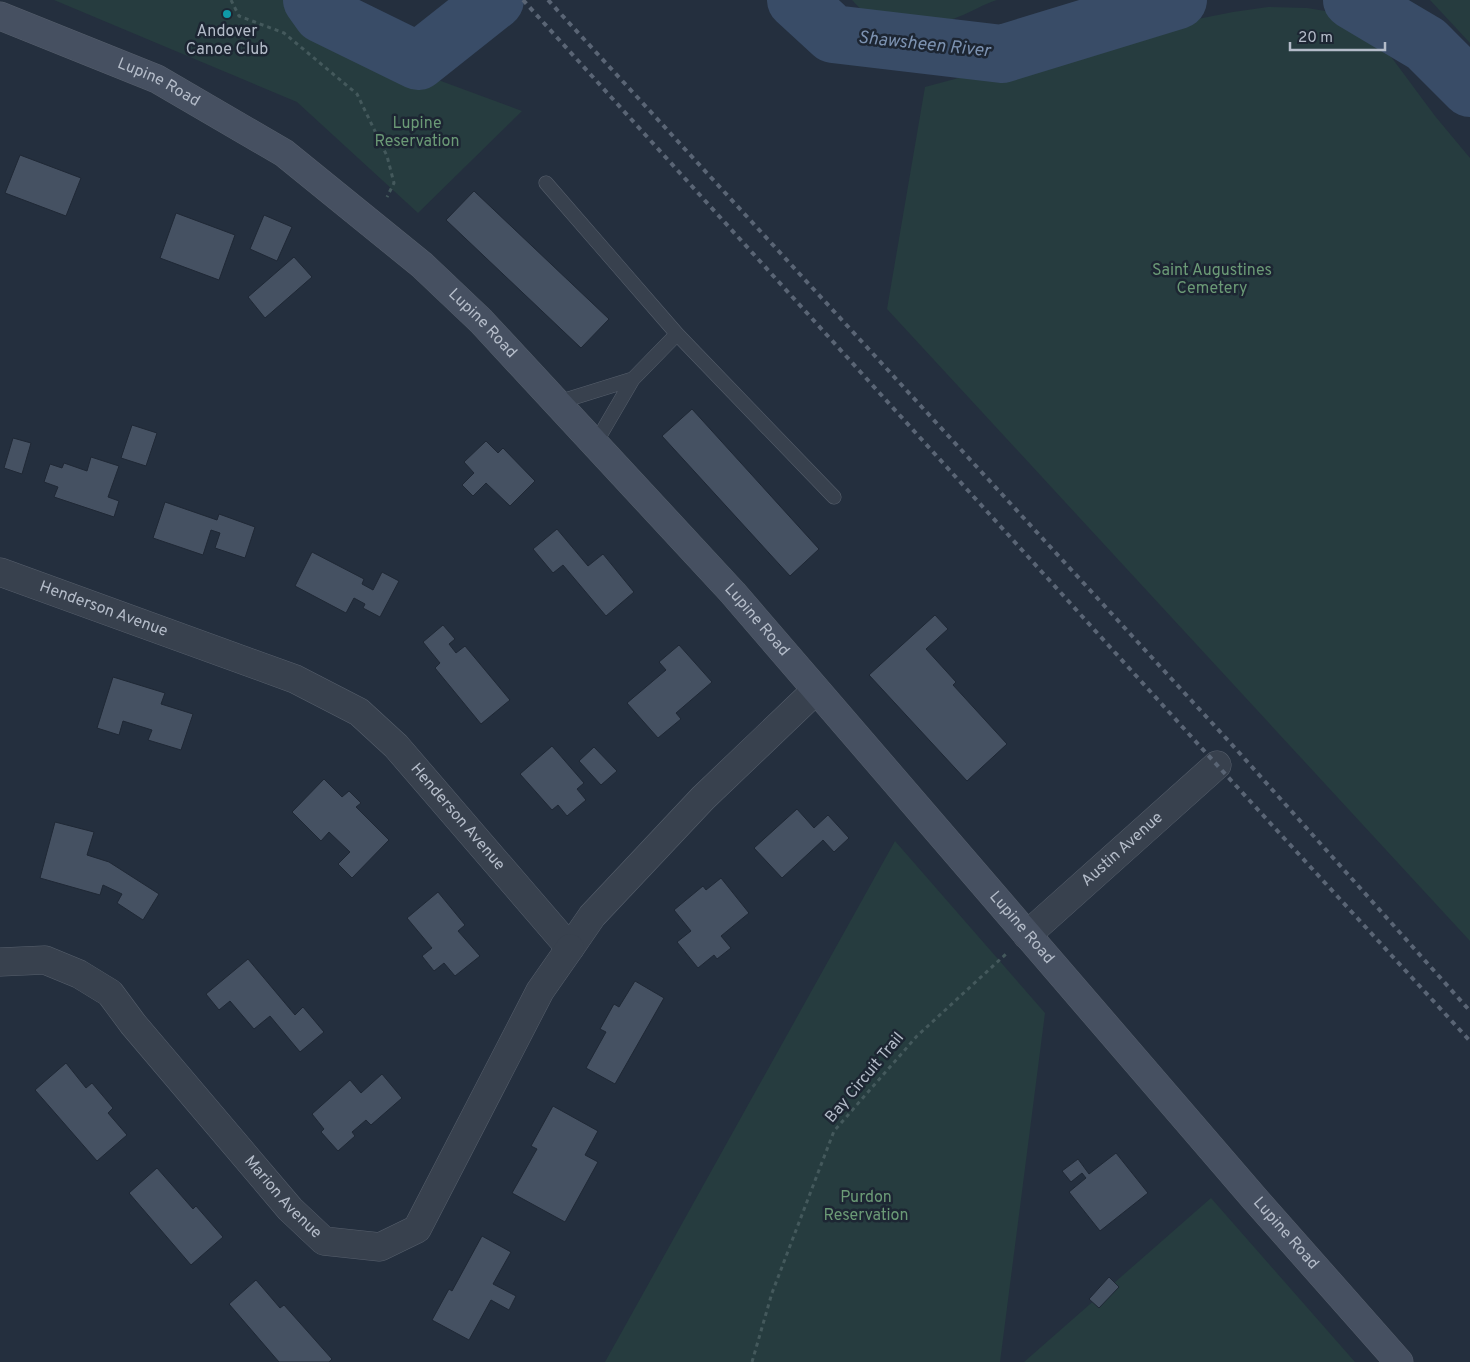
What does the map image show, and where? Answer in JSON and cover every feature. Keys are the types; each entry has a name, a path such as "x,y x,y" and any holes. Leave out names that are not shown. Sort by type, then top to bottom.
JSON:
{"street":[{"name":"Lupine Road","path":"0,16 157,79 284,153 422,265 481,321 733,593 1254,1198 1400,1362"},
{"name":"Henderson Avenue","path":"0,572 295,679 359,712 396,746 570,948"},
{"path":"570,948 592,916 696,805 816,690"},
{"name":"Austin Avenue","path":"1027,935 1217,765"},
{"name":"Marion Avenue","path":"0,962 45,960 79,974 110,993 132,1024 297,1216 324,1241 380,1247 417,1229 540,991 570,948"}],"lane":[{"path":"546,183 678,334 834,497"},
{"path":"594,444 633,379 678,334"},
{"path":"556,403 633,379"}],"path":[{"path":"231,0 239,16 284,33 356,94 387,156 394,183 373,225"},
{"name":"Bay Circuit Trail","path":"752,1362 772,1293 834,1131 916,1036 1027,935"}],"green space":[{"name":"Lupine Reservation","path":"54,0 289,0 319,36 522,111 418,213 297,102"},
{"path":"852,0 997,0 942,22 909,30 889,31 879,28"},
{"path":"1430,0 1470,0 1470,43"},
{"name":"Saint Augustines Cemetery","path":"1268,7 1307,8 1325,11 1344,19 1371,38 1392,58 1435,116 1470,158 1470,941 887,309 925,87 1122,34"},
{"name":"Purdon Reservation","path":"895,841 1045,1013 1000,1362 605,1362"},
{"path":"1211,1198 1355,1362 1024,1362"}],"building":[{"path":"20,155 81,178 66,216 5,193"},
{"path":"474,191 609,319 581,348 446,220"},
{"path":"176,213 235,235 219,280 160,258"},
{"path":"264,215 292,227 277,261 250,249"},
{"path":"294,257 312,277 265,318 248,297"},
{"path":"692,409 819,549 790,576 662,436"},
{"path":"132,425 157,433 146,466 121,458"},
{"path":"13,438 31,443 22,474 4,468"},
{"path":"486,441 498,453 503,448 535,481 510,506 486,483 473,496 462,485 474,473 464,462"},
{"path":"91,457 119,466 108,497 119,501 114,517 54,497 58,487 44,482 50,464 62,468 64,463 87,471"},
{"path":"165,502 217,520 219,514 255,527 245,558 215,548 220,533 211,530 203,555 153,538"},
{"path":"557,529 588,566 603,554 634,592 606,616 563,565 553,573 533,549"},
{"path":"312,552 364,579 362,584 373,590 382,572 399,581 380,617 363,608 365,604 354,598 346,613 295,586"},
{"path":"935,615 948,629 926,649 956,682 953,685 1007,744 967,781 869,675"},
{"path":"443,625 455,639 449,644 456,653 465,646 510,700 481,724 435,668 440,663 423,642"},
{"path":"679,645 712,682 676,713 681,719 658,738 627,703 666,670 659,662"},
{"path":"113,677 165,693 161,704 193,714 181,750 148,740 152,730 123,721 119,735 97,728"},
{"path":"552,746 584,783 577,789 586,800 567,816 558,805 552,810 520,774"},
{"path":"594,747 617,771 601,785 579,761"},
{"path":"324,779 342,797 349,791 361,803 356,807 389,840 352,878 338,864 350,852 329,832 321,841 292,812"},
{"path":"797,809 814,828 828,815 849,838 834,852 823,840 782,878 754,848"},
{"path":"55,822 94,832 87,855 109,862 159,894 143,920 117,903 122,894 103,885 100,895 40,878"},
{"path":"721,878 749,913 721,936 731,948 717,959 714,955 698,968 677,942 691,931 674,910 703,886 706,890"},
{"path":"438,892 465,925 458,931 480,956 455,976 444,963 434,971 422,956 432,948 407,918"},
{"path":"248,959 295,1015 303,1007 324,1032 300,1052 270,1016 254,1029 230,1001 219,1010 206,994"},
{"path":"635,981 664,998 615,1084 586,1068 606,1032 600,1029 614,1004 619,1007"},
{"path":"66,1063 86,1088 92,1083 113,1108 108,1113 127,1135 97,1161 35,1090"},
{"path":"382,1074 402,1098 371,1125 366,1120 352,1132 355,1136 338,1151 321,1132 324,1129 312,1114 350,1080 361,1093"},
{"path":"553,1106 598,1131 585,1155 598,1162 565,1222 512,1193 537,1149 531,1146"},
{"path":"1116,1153 1148,1193 1100,1231 1069,1192 1086,1178 1082,1173 1071,1182 1062,1171 1078,1159 1089,1174"},
{"path":"157,1168 193,1209 196,1206 223,1237 191,1265 129,1193"},
{"path":"482,1236 511,1252 493,1284 516,1296 509,1310 491,1300 469,1340 432,1320 449,1289 452,1291"},
{"path":"1109,1277 1119,1287 1099,1308 1089,1299"},
{"path":"256,1280 280,1308 284,1305 332,1359 329,1362 279,1362 229,1304"}],"waterway":[{"name":"Shawsheen River","path":"312,0 322,14 418,61 495,0"},
{"name":"Shawsheen River","path":"796,0 833,34 1002,54 1178,0"},
{"name":"Shawsheen River","path":"1352,0 1426,44 1470,88"}],"railway":[{"path":"523,0 1470,1041"},
{"path":"548,0 1235,748 1470,1011"}],"place":[{"name":"Andover Canoe Club","path":"227,14"}]}
